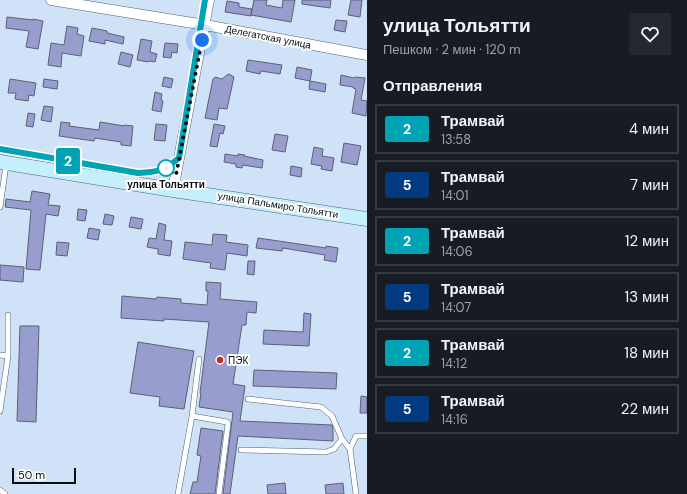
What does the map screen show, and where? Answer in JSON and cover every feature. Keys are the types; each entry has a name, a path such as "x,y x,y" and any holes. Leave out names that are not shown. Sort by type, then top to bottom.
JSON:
{"street":[{"name":"Делегатская улица","path":"51,0 205,25 367,56"},
{"path":"173,190 209,0"},
{"name":"улица Пальмиро Тольятти","path":"3,162 173,190 367,219"}],"lane":[{"path":"0,207 3,162"},
{"path":"0,411 8,356 8,315"},
{"path":"0,355 8,356"},
{"path":"178,494 192,416 199,359"},
{"path":"248,399 321,407 332,416 342,439 350,449 356,494"},
{"path":"192,416 227,422 228,424 219,494"},
{"path":"350,449 356,436 367,436"},
{"path":"241,450 326,452 334,449 342,439"},
{"path":"0,490 5,494"}],"building":[{"path":"254,0 267,0 266,5 282,8 283,0 295,0 291,22 251,15"},
{"path":"302,0 331,0 330,8 302,4"},
{"path":"351,0 362,0 360,17 348,15"},
{"path":"227,1 239,3 239,7 252,9 251,16 225,12"},
{"path":"7,17 43,21 38,49 26,47 29,31 6,28"},
{"path":"336,20 347,21 345,32 334,30"},
{"path":"67,26 78,28 77,34 84,36 81,56 62,53 61,67 48,65 51,43 64,45"},
{"path":"92,28 124,37 123,44 105,40 105,44 89,41"},
{"path":"141,39 152,41 150,52 157,54 155,62 137,60"},
{"path":"165,43 178,44 177,53 172,52 171,58 163,57"},
{"path":"121,52 133,55 130,67 118,64"},
{"path":"248,60 282,65 280,74 261,71 260,74 246,71"},
{"path":"297,67 312,70 310,81 295,78"},
{"path":"229,74 234,77 227,109 219,108 217,120 205,118 213,79 215,77 222,79"},
{"path":"341,75 354,78 365,78 361,100 367,101 366,116 352,113 356,89 353,87 340,85"},
{"path":"164,77 173,79 171,88 162,86"},
{"path":"10,79 36,83 34,96 29,95 28,101 15,99 16,93 8,93"},
{"path":"44,79 58,81 57,89 43,87"},
{"path":"310,81 326,84 325,92 309,89"},
{"path":"155,92 162,94 161,100 163,101 161,112 152,110"},
{"path":"44,106 53,107 51,122 41,120"},
{"path":"28,113 35,114 33,127 26,126"},
{"path":"61,122 70,123 69,126 99,130 100,122 133,126 131,146 121,145 121,142 95,138 94,141 59,136"},
{"path":"156,124 167,125 165,141 154,140"},
{"path":"214,124 225,126 223,134 220,133 217,147 210,146"},
{"path":"275,134 288,136 285,152 272,150"},
{"path":"344,143 361,146 357,165 341,162"},
{"path":"314,147 323,149 322,156 334,158 332,171 321,169 322,166 311,164"},
{"path":"225,154 238,156 238,154 245,155 244,156 263,160 262,168 243,165 242,168 236,167 236,164 224,162"},
{"path":"291,166 302,168 301,177 290,175"},
{"path":"32,191 50,194 48,205 60,206 58,216 46,214 40,270 26,269 31,210 5,207 6,199 30,202"},
{"path":"78,209 87,210 85,221 77,220"},
{"path":"105,214 114,216 112,225 103,224"},
{"path":"131,217 143,219 141,229 129,227"},
{"path":"159,223 166,225 164,240 172,241 170,256 158,254 158,249 147,247 149,238 156,239"},
{"path":"89,228 100,230 98,240 87,238"},
{"path":"213,234 227,235 226,242 248,245 247,256 227,253 225,270 210,268 211,263 183,259 185,242 212,245"},
{"path":"258,238 326,248 326,246 338,248 336,262 324,260 325,255 283,248 282,251 256,248"},
{"path":"57,242 69,243 67,256 56,255"},
{"path":"248,261 255,261 254,275 247,274"},
{"path":"0,265 24,267 23,282 0,280"},
{"path":"206,282 221,283 220,299 257,302 256,313 247,312 246,325 242,325 233,384 245,386 240,421 332,425 333,429 333,441 238,436 230,494 223,494 233,412 199,407 209,322 121,318 122,296 156,299 157,297 181,299 181,303 207,305 208,291 206,291"},
{"path":"304,313 311,314 309,346 263,344 264,330 303,332"},
{"path":"20,326 39,326 36,422 17,421"},
{"path":"138,342 194,351 184,409 159,406 160,397 130,393"},
{"path":"254,370 337,373 336,389 253,386"},
{"path":"361,396 367,397 367,413 360,413"},
{"path":"201,428 223,431 215,494 190,494 193,482 197,482 201,456 197,455"},
{"path":"285,483 286,494 268,494 267,485"},
{"path":"343,483 344,494 326,494 325,485"}],"tram line":[{"path":"0,149 138,173 159,171 167,167 179,158 205,0"},
{"name":"2","path":"0,149 138,173 159,171 172,164 179,158 205,0"}],"place":[{"name":"улица Тольятти","path":"166,168"},
{"name":"ПЭК","path":"220,360"}],"route":[{"path":"166,168 176,175 202,40"}]}
